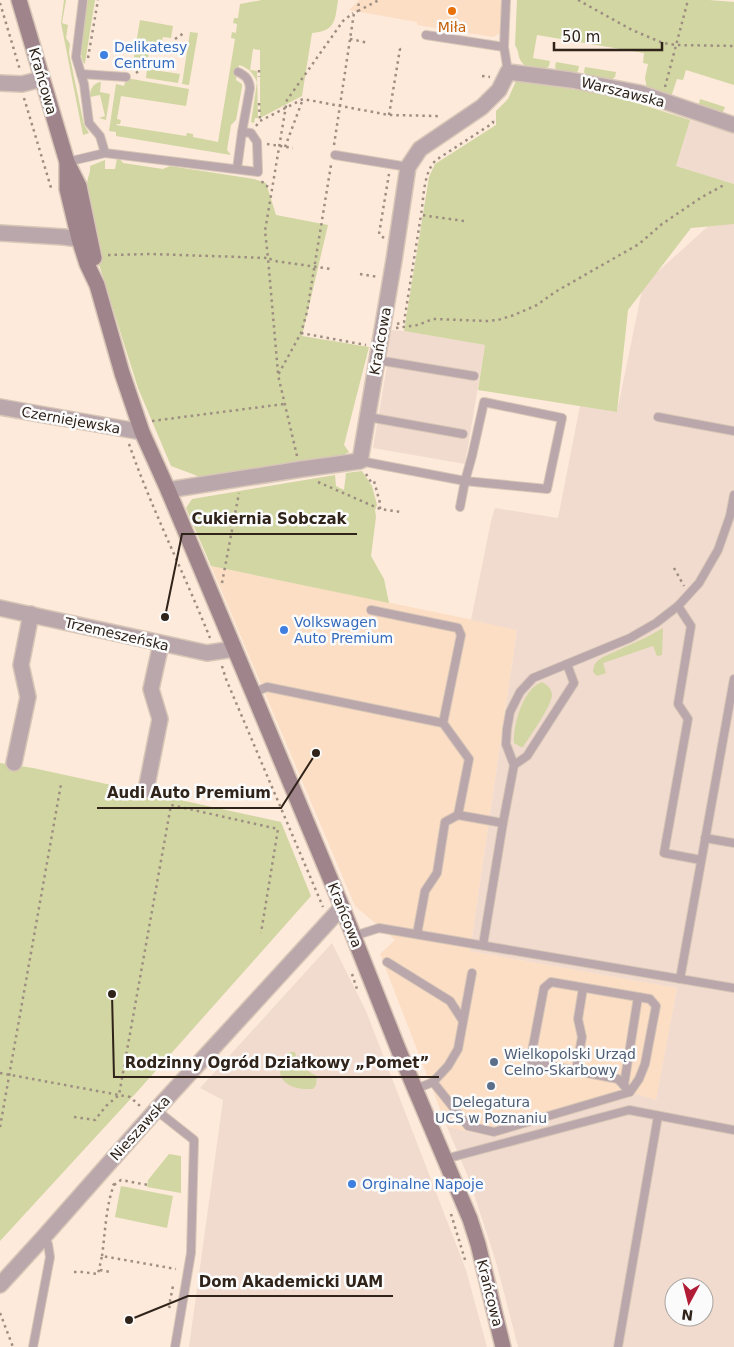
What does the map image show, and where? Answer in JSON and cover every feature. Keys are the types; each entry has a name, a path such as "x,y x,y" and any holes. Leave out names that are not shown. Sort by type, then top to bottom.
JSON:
{"street":[{"name":"Krańcowa","path":"19,0 67,162 79,186 99,252 95,262 97,285"},
{"path":"24,16 25,0"},
{"name":"Krańcowa","path":"361,465 408,167 420,149 482,107 499,90 508,72"},
{"name":"Warszawska","path":"508,72 572,80 640,93 734,125"},
{"path":"0,83 22,84 42,78"},
{"name":"Krańcowa","path":"67,162 67,189 79,239 87,264 97,285 119,363 146,427 168,490 470,1219 478,1244 503,1347"},
{"path":"0,233 79,239 99,252"},
{"name":"Czerniejewska","path":"0,407 124,429 146,427"},
{"path":"168,490 302,469 361,465"},
{"name":"Trzemeszeńska","path":"0,608 207,653 234,649"},
{"path":"14,763 28,697 21,665 31,614"},
{"path":"146,790 160,719 151,689 161,644"},
{"name":"Nieszawska","path":"0,1285 153,1112 342,907"}],"lane":[{"path":"83,0 76,57 83,74 89,124 100,136 106,153"},
{"path":"506,0 504,47 508,72"},
{"path":"426,35 504,47"},
{"path":"237,169 250,88 249,80 238,72"},
{"path":"83,74 126,77"},
{"path":"67,162 106,153 258,172 257,142 251,132 242,132"},
{"path":"333,155 408,167"},
{"path":"377,360 474,376"},
{"path":"361,465 464,481 547,490 562,418 484,402 472,456 464,481 460,507"},
{"path":"368,417 463,434"},
{"path":"658,418 734,431"},
{"path":"483,945 514,766 506,744 507,729 510,712 520,692 534,678 630,638 656,623 678,606 699,583 718,550 730,516 734,495"},
{"path":"678,606 691,626 678,704 688,719 664,853 701,860"},
{"path":"371,610 458,628 461,635 443,723"},
{"path":"514,766 527,756 574,683 567,664"},
{"path":"680,979 734,679"},
{"path":"253,693 267,687 443,723 469,759 458,815"},
{"path":"417,934 425,891 437,873 445,822 458,815 503,823"},
{"path":"705,838 734,843"},
{"path":"354,936 378,928 734,988"},
{"path":"387,962 450,1001 463,1021"},
{"path":"416,1089 433,1082 448,1066 458,1049 472,973"},
{"path":"433,1082 468,1126 494,1132 626,1090 639,1079 645,1064 656,1006 650,999 551,982 544,988 530,1062 618,1079 626,1090"},
{"path":"576,1071 582,1037 578,1019 583,988"},
{"path":"629,1110 626,1090 638,997"},
{"path":"445,1159 629,1110 734,1130"},
{"path":"153,1112 194,1140 191,1253 175,1347"},
{"path":"618,1347 658,1116"},
{"path":"33,1347 50,1257 48,1244 42,1239"}],"path":[{"path":"83,74 98,0"},
{"path":"358,11 359,0"},
{"path":"302,469 296,455 278,375 265,231 284,108 290,94 344,21 354,13 379,0"},
{"path":"578,0 647,38 676,45 734,46"},
{"path":"663,94 688,0"},
{"path":"278,375 301,333 307,312 354,13"},
{"path":"175,39 184,33"},
{"path":"350,39 370,43"},
{"path":"389,115 400,49 398,48"},
{"path":"135,74 143,68"},
{"path":"285,146 303,99"},
{"path":"251,132 260,121 303,99 389,115 436,116"},
{"path":"464,221 422,215 427,176 436,160 493,122 493,116"},
{"path":"257,142 293,148"},
{"path":"389,174 379,234 389,241"},
{"path":"382,328 418,326 433,319 488,321 514,315 537,305 555,292 639,244 662,224 702,197 724,185"},
{"path":"99,252 268,258 331,269"},
{"path":"360,274 383,278"},
{"path":"301,333 369,345"},
{"path":"146,427 284,404"},
{"path":"124,429 140,476 161,527 195,601 311,880 330,919"},
{"path":"361,465 372,482 374,481 380,509"},
{"path":"315,480 380,509 401,512"},
{"path":"211,593 220,589 223,581 240,487"},
{"path":"674,568 689,593"},
{"path":"0,1127 61,784"},
{"path":"74,1117 94,1120 119,1095 171,805 278,829 261,933"},
{"path":"360,995 352,977 351,968 364,963"},
{"path":"0,1073 119,1095 130,1098 153,1112"},
{"path":"109,1178 114,1185"},
{"path":"74,1272 98,1274 111,1192 114,1185 121,1180 148,1185"},
{"path":"448,1208 468,1268"},
{"path":"102,1256 176,1269"},
{"path":"99,1270 110,1272"},
{"path":"172,1311 169,1306 174,1278"},
{"path":"0,1313 13,1347"}],"shaded area":[{"path":"359,0 505,0 504,28 501,33 493,37 417,25 417,22 349,10"},
{"path":"690,120 734,134 734,184 676,166"},
{"path":"725,211 734,211 734,1347 518,1347 496,1262 469,1179 447,1127 496,1137 637,1094 656,1100 677,988 470,951 517,630 471,620 491,521 495,508 558,518 580,406 617,412 643,285"},
{"path":"389,330 485,345 465,464 373,448 388,360 386,347"},
{"path":"211,566 517,629 470,951 677,988 656,1101 637,1094 496,1137 447,1127 380,954 395,940 355,906"},
{"path":"332,943 366,1011 466,1270 487,1347 189,1347 223,1100 200,1088"}],"green space":[{"path":"64,0 66,0 62,23 68,25 66,38 70,44 69,53 84,125 89,133 83,135 61,23"},
{"path":"88,0 95,0 84,64 81,41"},
{"path":"262,0 338,0 335,19 330,27 320,32 312,33 302,96 260,118 260,50 253,49 250,70 257,71 258,118 255,118 254,123 251,122 257,82 250,71 239,65 236,80 242,84 242,87 236,120 231,125 227,150 231,155 116,136 116,132 109,131 116,84 124,86 126,78 189,89 186,106 121,96 117,119 121,120 120,124 116,125 186,136 187,133 193,134 193,137 218,142 235,39 231,38 232,32 236,33 237,24 233,23 234,18 238,18 240,4"},
{"path":"517,0 709,0 734,2 734,85 686,70 683,80 677,79 671,97 647,89 645,78 648,64 643,63 644,53 537,35 533,58 550,61 549,66 545,70 530,68 521,61 515,45"},
{"path":"140,20 173,26 171,38 163,37 157,49 150,48 148,58 145,58 144,63 133,62"},
{"path":"190,32 198,33 189,85 182,84"},
{"path":"556,62 579,66 578,71 574,74 558,72 555,67"},
{"path":"585,67 616,72 615,77 611,80 587,76 584,72"},
{"path":"147,69 180,74 178,83 146,78"},
{"path":"516,81 612,95 690,120 676,166 734,184 734,224 691,228 628,310 617,412 478,390 485,345 404,331 429,177 435,164 496,125 496,111 508,99"},
{"path":"101,82 100,92 110,94 106,120 99,118 105,116 100,95 90,97 92,87"},
{"path":"700,99 725,107 723,112 720,114 700,107"},
{"path":"117,158 123,163 163,169 170,166 254,179 266,183 276,215 328,225 302,336 369,347 344,445 349,452 340,457 203,478 171,466 138,388 96,255 83,186 87,185 90,166 105,160 105,169 115,169"},
{"path":"362,471 372,486 377,505 371,556 384,579 389,603 211,566 186,508 192,499 335,475 336,486 344,490 346,473"},
{"path":"663,628 662,655 657,656 653,646 603,663 606,673 597,676 593,672 596,663 601,658"},
{"path":"542,682 551,690 551,699 540,720 523,747 521,747 514,743 517,717 529,692"},
{"path":"0,763 33,768 281,822 311,896 136,1093 0,1241"},
{"path":"291,1052 295,1052 303,1066 317,1076 316,1085 313,1089 295,1087 285,1082 282,1078 280,1074 281,1060"},
{"path":"169,1154 181,1156 181,1193 147,1187 148,1180"},
{"path":"121,1186 173,1196 167,1228 115,1217"}],"place":[{"name":"Miła","path":"452,11"},
{"name":"Delikatesy Centrum","path":"104,55"},
{"name":"Cukiernia Sobczak","path":"165,617"},
{"name":"Volkswagen Auto Premium","path":"284,630"},
{"name":"Audi Auto Premium","path":"316,753"},
{"name":"Rodzinny Ogród Działkowy „Pomet”","path":"112,994"},
{"name":"Wielkopolski Urząd Celno-Skarbowy","path":"494,1062"},
{"name":"Delegatura UCS w Poznaniu","path":"491,1086"},
{"name":"Orginalne Napoje","path":"352,1184"},
{"name":"Dom Akademicki UAM","path":"129,1320"}]}
